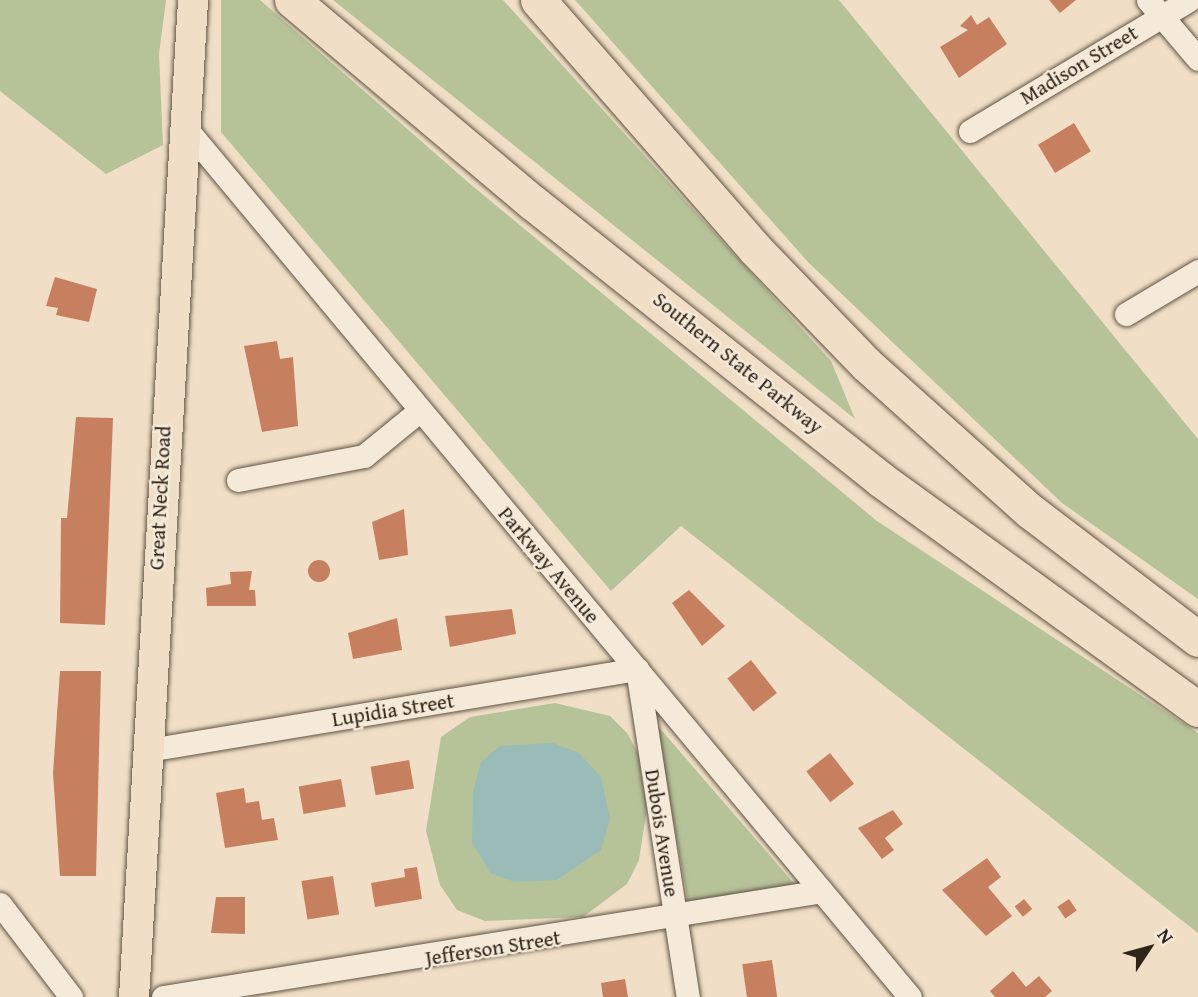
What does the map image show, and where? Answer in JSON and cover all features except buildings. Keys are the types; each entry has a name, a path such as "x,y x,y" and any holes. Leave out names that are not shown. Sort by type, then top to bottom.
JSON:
{"highway":[{"name":"Southern State Parkway","path":"292,0 880,479 1198,709"},
{"path":"538,0 755,249 866,364 1030,511 1198,639"}],"main road":[{"name":"Great Neck Road","path":"134,997 165,396 189,132 192,9"}],"street":[{"name":"Madison Street","path":"970,131 1155,8 1189,0"},
{"path":"1155,8 1198,59"},
{"name":"Parkway Avenue","path":"189,132 419,411 911,997"},
{"path":"1126,314 1198,271"},
{"path":"237,480 364,456 419,411"},
{"name":"Lupidia Street","path":"148,750 637,669"},
{"name":"Dubois Avenue","path":"637,669 688,997"},
{"name":"Jefferson Street","path":"163,997 676,919 822,891"},
{"path":"0,904 71,997"}],"green space":[{"path":"0,0 166,0 159,54 163,145 106,174 0,91"},
{"path":"221,0 260,0 469,183 877,521 1198,733 1198,933 681,526 611,591 221,132"},
{"path":"333,0 503,0 831,361 855,419"},
{"path":"575,0 839,0 1198,439 1198,599 1062,503 808,262"},
{"path":"555,703 610,716 627,733 638,753 647,808 639,860 627,884 583,917 485,921 457,910 440,885 426,831 441,737 470,717"},
{"path":"656,724 797,887 688,903"}],"water":[{"path":"553,743 579,753 601,777 610,819 601,850 557,880 515,882 490,873 472,842 473,792 481,762 500,746"}]}
